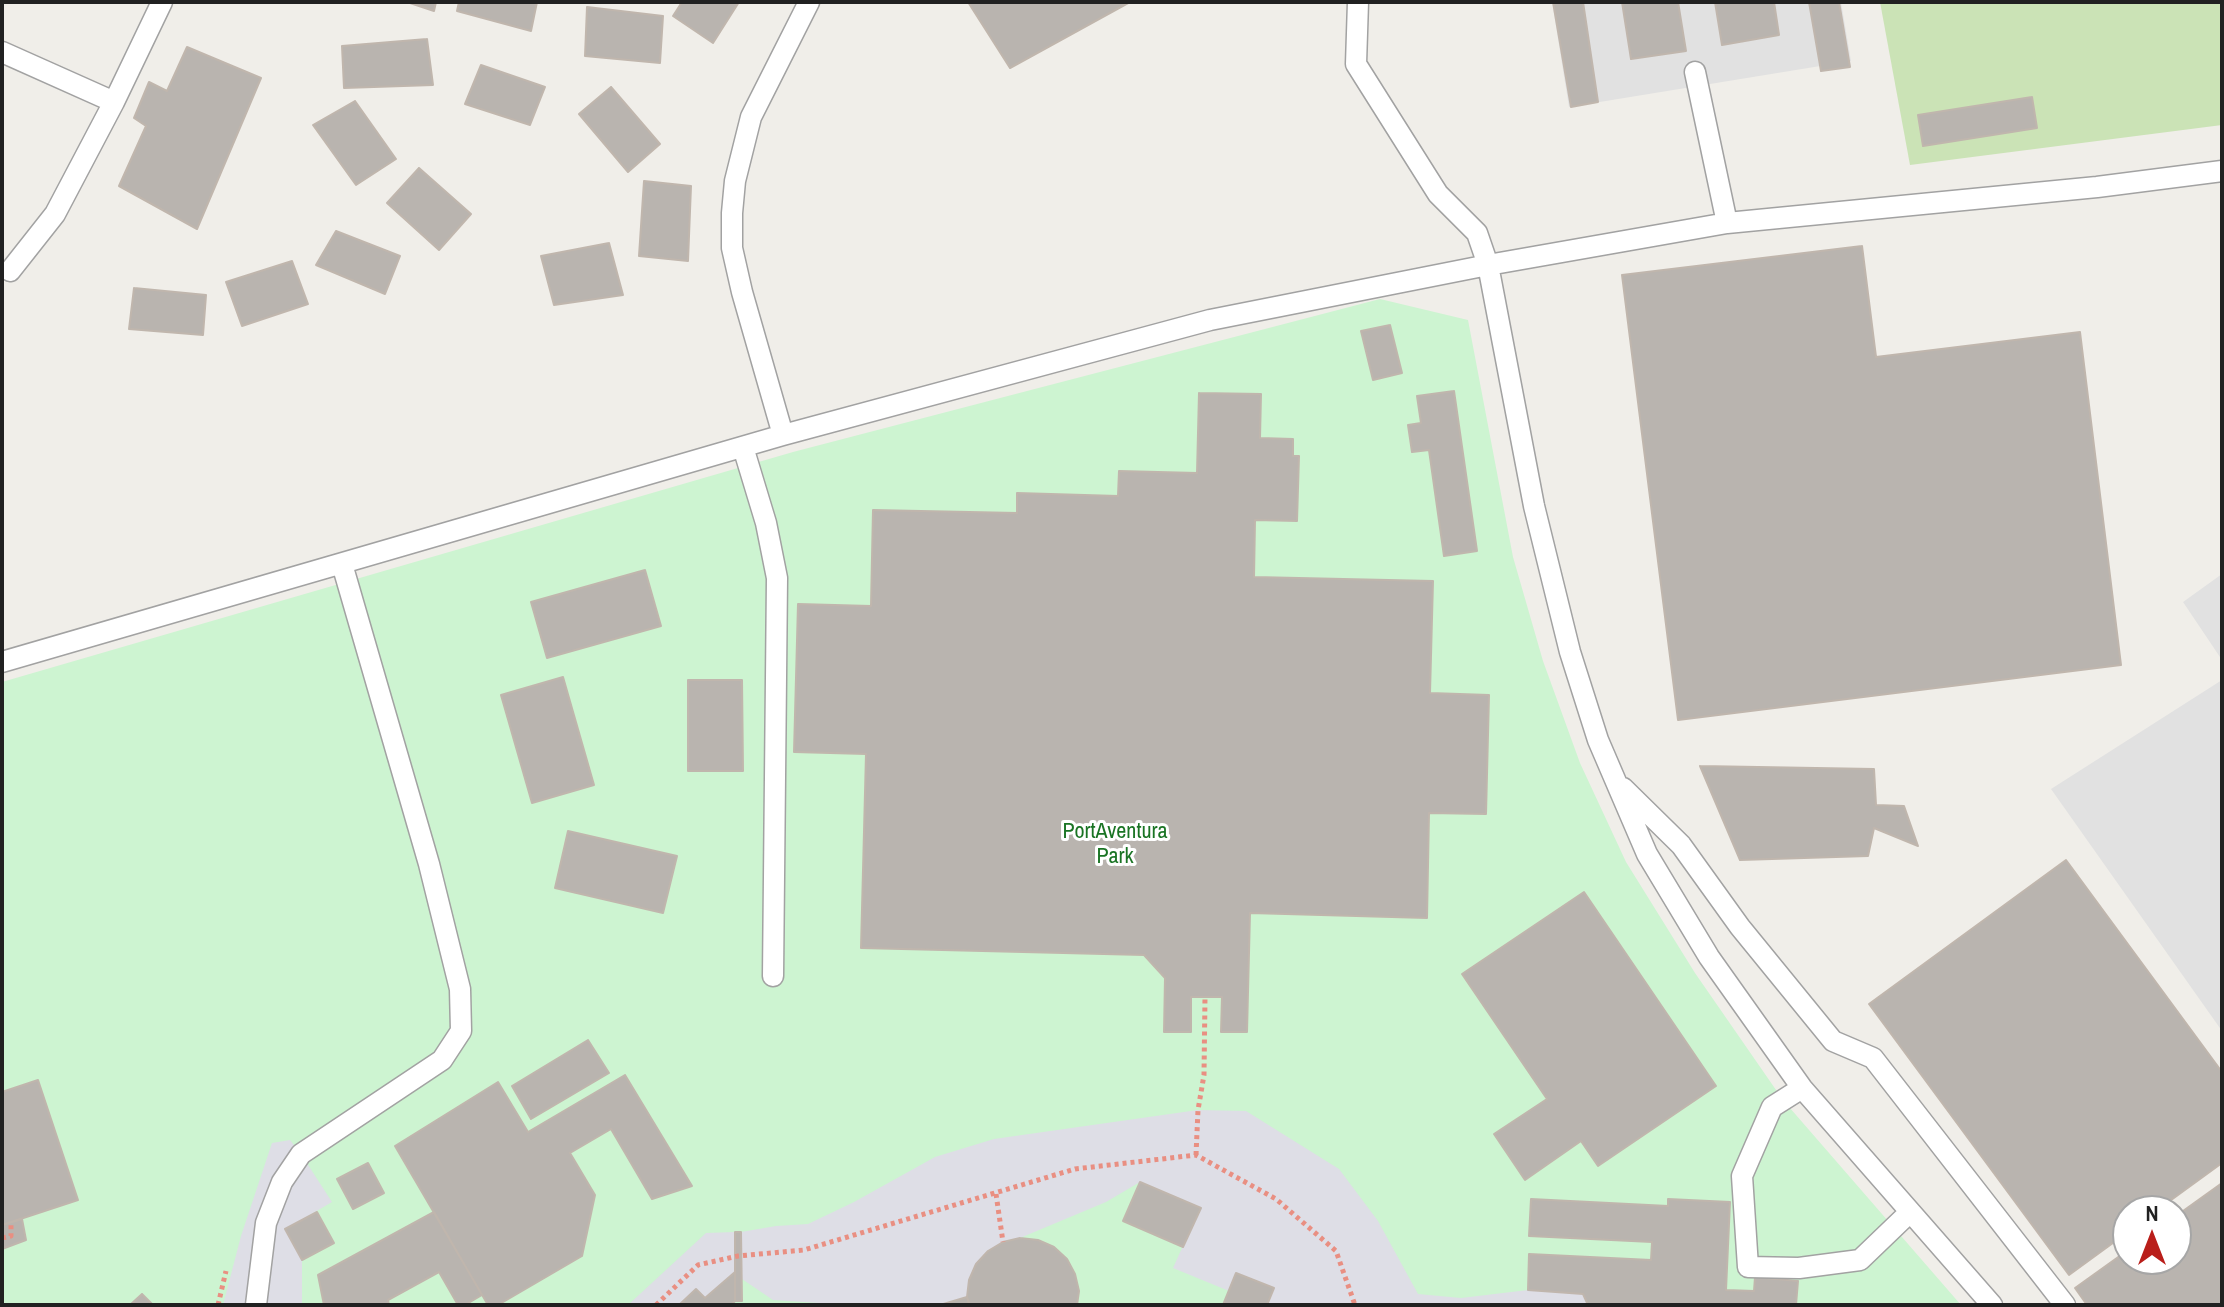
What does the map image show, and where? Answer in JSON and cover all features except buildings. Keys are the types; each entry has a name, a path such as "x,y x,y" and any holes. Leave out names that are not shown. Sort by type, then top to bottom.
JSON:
{"lane":[{"path":"10,271 55,214 162,2"},
{"path":"783,435 742,292 732,248 732,213 735,181 751,117 809,2"},
{"path":"1358,2 1356,64 1438,194 1477,233 1488,265 1541,535 1570,652 1598,740 1647,854 1709,957 1802,1088 1992,1305"},
{"path":"2,52 114,102"},
{"path":"1695,72 1727,223"},
{"path":"2,662 783,435 1210,320 1488,265 1727,223 2097,187 2222,171"},
{"path":"743,447 766,523 777,578 773,976"},
{"path":"256,1305 266,1223 282,1182 301,1154 442,1060 461,1031 460,989 429,864 342,564"},
{"path":"1615,779 1681,845 1740,927 1833,1041 1873,1058 2065,1305"},
{"path":"1802,1088 1772,1107 1742,1176 1748,1267 1799,1268 1860,1260 1910,1212"}],"path":[{"path":"1196,1155 1198,1110 1204,1075 1205,997"},
{"path":"656,1305 698,1265 738,1256 804,1250 1075,1169 1196,1155 1276,1199 1336,1251 1355,1305"},
{"path":"996,1194 1003,1242"},
{"path":"2,1238 11,1236 11,1222"}],"green space":[{"path":"1880,2 2222,2 2222,125 1910,165"},
{"name":"PortAventura Park","path":"1380,299 1468,320 1513,557 1543,661 1580,763 1626,862 1695,973 1783,1100 1961,1305 2,1305 2,682 793,452"}],"shaded area":[{"path":"1552,2 1841,2 1851,61 1569,107"},
{"path":"2222,574 2222,660 2183,602"},
{"path":"2222,680 2222,1031 2051,789"},
{"path":"1198,1110 1246,1111 1339,1169 1378,1221 1418,1294 1461,1298 1528,1290 1583,1294 1588,1305 1267,1305 1236,1273 1229,1291 1173,1268 1200,1208 1140,1182 1106,1202 1020,1238 1003,1242 988,1251 976,1264 969,1280 967,1297 940,1305 821,1305 773,1300 742,1279 741,1232 808,1224 935,1157 994,1139"},
{"path":"290,1140 332,1202 286,1229 302,1260 302,1305 223,1305 241,1236 272,1143"},
{"path":"735,1232 735,1272 705,1298 696,1289 679,1305 628,1305 706,1233"}]}
